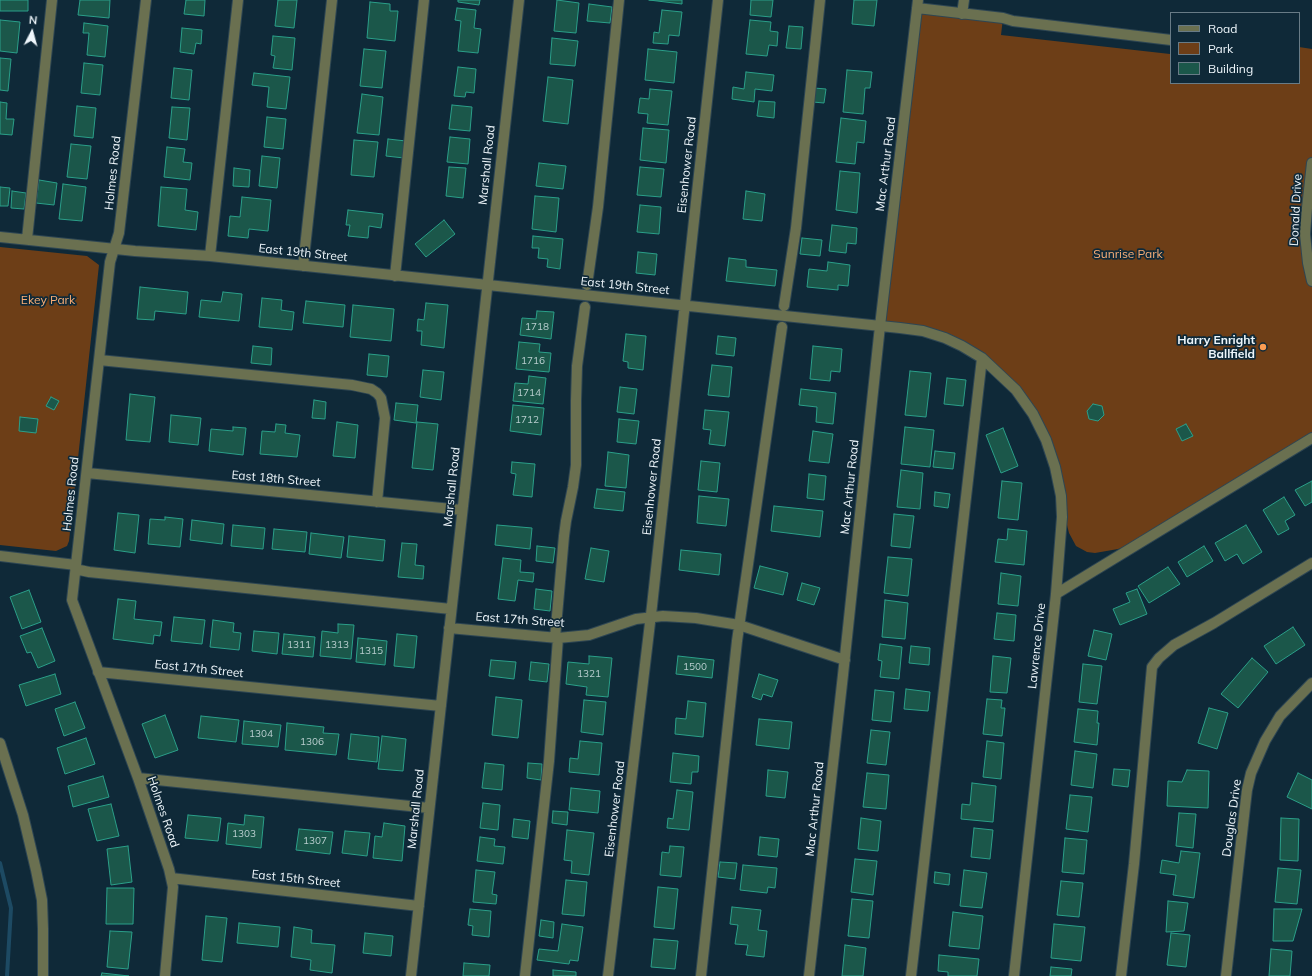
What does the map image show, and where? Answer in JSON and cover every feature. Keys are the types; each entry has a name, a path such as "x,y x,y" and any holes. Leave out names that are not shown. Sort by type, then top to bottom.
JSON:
{"street":[{"path":"27,239 52,0"},
{"name":"Holmes Road","path":"146,0 119,233 110,262 72,600 138,778 171,878 173,887 165,976"},
{"path":"210,256 238,0"},
{"path":"304,266 332,0"},
{"path":"395,276 424,0"},
{"name":"Marshall Road","path":"411,976 519,0"},
{"path":"587,285 598,206 619,0"},
{"name":"Eisenhower Road","path":"608,976 650,617 718,0"},
{"path":"784,306 796,228 820,0"},
{"path":"962,14 964,0"},
{"path":"917,4 962,14 1003,18 1013,22 1170,40"},
{"name":"Mac Arthur Road","path":"809,976 845,660 880,326 917,4"},
{"name":"Donald Drive","path":"1312,164 1305,234 1308,263 1312,281"},
{"name":"East 19th Street","path":"0,237 210,256 880,326 922,332 945,338 982,358 1016,390 1033,414 1046,440 1055,468 1061,496 1062,517 1056,594"},
{"path":"525,976 549,762 556,638 564,536 576,465 577,366 585,307"},
{"path":"701,976 740,624 782,327"},
{"path":"911,976 982,358"},
{"path":"99,360 352,384 377,393 381,398 385,418 377,502"},
{"name":"Lawrence Drive","path":"1014,976 1056,594 1312,438"},
{"name":"East 18th Street","path":"87,474 462,510"},
{"path":"0,556 76,567 105,574 451,609"},
{"path":"1121,976 1135,856 1152,668 1159,658 1174,645 1214,623 1312,562"},
{"name":"East 17th Street","path":"449,628 556,638 589,634 636,619 663,616 696,618 740,624 845,660"},
{"name":"East 17th Street","path":"98,672 441,706"},
{"name":"Douglas Drive","path":"1226,976 1244,807 1251,773 1265,741 1280,716 1312,683"},
{"path":"0,743 23,815 42,900 43,976"},
{"path":"138,778 429,808"},
{"name":"East 15th Street","path":"171,878 418,906"}],"green space":[{"name":"Sunrise Park","path":"917,8 1003,18 1001,35 1170,54 1170,84 1300,84 1300,47 1312,49 1312,163 1307,208 1312,281 1312,438 1139,543 1095,553 1087,552 1076,546 1069,533 1046,440 1001,374 945,338 880,326"},
{"name":"Ekey Park","path":"0,247 87,256 99,265 69,541 67,546 56,551 0,545"}],"building":[{"path":"0,0 28,0 28,11 0,11"},
{"path":"80,0 110,0 109,18 78,15"},
{"path":"186,0 205,0 204,16 184,14"},
{"path":"278,0 297,0 294,28 275,26"},
{"path":"458,0 480,0 479,5 458,2"},
{"path":"557,0 579,3 576,33 554,31"},
{"path":"649,0 682,0 682,4"},
{"path":"751,0 773,0 771,17 750,15"},
{"path":"854,0 877,0 874,26 852,24"},
{"path":"370,2 390,4 390,11 398,11 395,41 367,38"},
{"path":"589,4 612,7 610,23 587,21"},
{"path":"457,8 476,10 474,28 481,29 478,53 458,51 461,21 455,20"},
{"path":"662,10 682,12 679,36 669,35 668,44 653,43 654,32 659,33"},
{"path":"0,20 20,22 17,53 0,51"},
{"path":"750,20 771,22 770,31 778,32 777,46 769,45 767,56 746,54"},
{"path":"84,23 108,26 105,57 87,55 89,33 83,33"},
{"path":"789,26 803,27 801,49 786,48"},
{"path":"182,28 202,30 201,44 196,43 194,54 180,52"},
{"path":"273,36 295,38 292,70 273,68 275,56 271,55"},
{"path":"552,38 578,41 575,66 550,64"},
{"path":"364,49 386,51 382,88 360,86"},
{"path":"648,49 677,52 674,83 645,80"},
{"path":"0,58 11,59 8,91 0,90"},
{"path":"84,63 103,65 100,95 81,93"},
{"path":"458,67 476,69 474,93 466,92 465,97 454,96"},
{"path":"174,68 192,70 189,100 171,98"},
{"path":"847,70 872,72 870,88 865,88 863,114 843,112"},
{"path":"746,72 774,75 772,91 755,89 754,102 732,99 733,87 744,89"},
{"path":"254,73 290,77 286,109 267,107 269,87 252,85"},
{"path":"548,77 573,80 568,124 543,121"},
{"path":"814,88 826,89 824,103 813,102"},
{"path":"650,89 672,91 668,125 647,123 648,114 638,113 640,98 649,99"},
{"path":"362,94 383,97 379,135 357,133"},
{"path":"759,101 775,102 774,118 757,116"},
{"path":"0,102 7,103 6,119 14,119 12,135 0,134"},
{"path":"452,105 472,107 470,131 449,129"},
{"path":"77,106 96,108 93,138 74,136"},
{"path":"172,107 190,108 187,140 169,138"},
{"path":"267,117 286,119 283,149 264,147"},
{"path":"841,118 866,121 864,143 857,142 855,164 836,162"},
{"path":"643,128 669,130 666,163 640,160"},
{"path":"450,137 470,139 468,164 447,162"},
{"path":"388,139 406,141 404,158 386,156"},
{"path":"354,140 378,142 374,177 351,175"},
{"path":"71,144 91,146 87,179 67,177"},
{"path":"167,147 185,149 183,162 192,163 190,180 164,177"},
{"path":"262,156 280,158 277,188 259,186"},
{"path":"539,163 566,166 563,189 536,186"},
{"path":"449,167 466,168 463,198 446,196"},
{"path":"640,167 664,169 661,197 637,195"},
{"path":"234,168 250,170 249,187 233,186"},
{"path":"840,171 860,173 857,213 836,210"},
{"path":"39,180 57,183 54,205 36,203"},
{"path":"63,184 86,187 82,221 59,219"},
{"path":"0,187 10,188 8,206 0,206"},
{"path":"161,187 187,189 185,210 198,212 196,230 158,226"},
{"path":"12,191 26,193 24,209 11,208"},
{"path":"746,191 765,194 762,221 743,219"},
{"path":"535,196 559,198 556,232 532,229"},
{"path":"242,197 271,200 268,231 249,229 248,238 228,236 230,216 240,217"},
{"path":"640,205 661,207 659,234 637,232"},
{"path":"348,210 383,214 381,228 369,226 368,238 348,236 350,225 346,225"},
{"path":"444,220 455,234 426,257 415,244"},
{"path":"832,225 857,228 856,244 847,243 846,253 829,251"},
{"path":"533,236 563,239 560,269 547,267 548,259 538,258 539,248 532,248"},
{"path":"802,238 822,240 820,256 800,254"},
{"path":"638,252 657,254 655,275 636,273"},
{"path":"729,258 746,260 746,267 777,270 775,286 726,281"},
{"path":"828,262 850,265 848,286 838,285 838,290 807,287 809,269 827,271"},
{"path":"140,287 188,292 186,314 155,311 154,320 137,319"},
{"path":"223,292 242,294 239,321 199,317 201,300 221,302"},
{"path":"262,298 282,300 281,310 294,312 292,330 259,327"},
{"path":"306,301 345,305 343,327 303,323"},
{"path":"426,303 448,305 444,348 421,345 422,331 417,331 418,319 424,320"},
{"path":"353,305 394,309 391,341 350,337"},
{"path":"537,311 554,312 551,339 520,335 522,318 536,319"},
{"path":"626,334 646,336 643,370 628,368 628,362 623,361"},
{"path":"718,336 736,338 734,356 716,354"},
{"path":"519,342 540,344 539,352 551,353 549,372 516,369"},
{"path":"253,346 272,348 271,365 251,363"},
{"path":"813,346 842,349 840,372 831,371 830,381 810,379"},
{"path":"369,354 389,356 387,377 367,375"},
{"path":"712,365 732,367 729,397 708,395"},
{"path":"423,370 444,372 441,400 420,397"},
{"path":"910,371 931,373 926,417 905,415"},
{"path":"529,376 546,378 543,404 513,401 515,383 528,384"},
{"path":"947,378 966,380 963,406 944,404"},
{"path":"620,387 637,389 634,414 617,412"},
{"path":"801,389 836,393 833,424 816,422 817,407 799,405"},
{"path":"130,394 155,397 150,442 126,440"},
{"path":"51,397 59,401 54,410 46,406"},
{"path":"314,400 326,402 325,419 312,418"},
{"path":"396,403 418,405 416,423 394,420"},
{"path":"1093,404 1102,406 1104,415 1098,421 1089,419 1087,411"},
{"path":"513,405 544,408 541,435 510,431"},
{"path":"705,410 729,412 725,446 709,444 711,430 703,429"},
{"path":"171,415 201,418 198,445 169,442"},
{"path":"20,417 38,419 36,433 19,431"},
{"path":"619,419 639,421 636,444 617,442"},
{"path":"337,422 358,425 355,458 333,456"},
{"path":"417,422 438,424 433,470 412,468"},
{"path":"276,424 286,425 285,433 300,435 297,457 260,454 262,431 275,432"},
{"path":"1186,424 1193,436 1182,441 1176,429"},
{"path":"233,427 246,428 243,455 209,451 211,429 233,431"},
{"path":"905,427 934,430 930,467 901,464"},
{"path":"1003,428 1018,466 1001,473 986,435"},
{"path":"813,431 833,434 829,463 809,461"},
{"path":"935,451 955,453 953,469 933,467"},
{"path":"608,452 629,455 626,488 605,486"},
{"path":"701,461 720,463 717,492 698,490"},
{"path":"512,462 535,464 532,497 513,495 516,474 511,473"},
{"path":"901,470 923,473 920,509 897,507"},
{"path":"809,474 826,476 824,500 807,498"},
{"path":"1002,481 1022,483 1018,520 998,518"},
{"path":"1312,481 1312,502 1305,506 1295,490"},
{"path":"597,489 625,492 623,511 594,508"},
{"path":"935,492 950,494 948,508 934,506"},
{"path":"699,496 729,499 726,526 697,523"},
{"path":"1284,497 1295,515 1285,521 1289,529 1278,535 1263,510"},
{"path":"774,506 823,511 820,537 771,531"},
{"path":"118,513 139,515 135,553 114,550"},
{"path":"894,514 914,516 910,548 891,546"},
{"path":"165,517 183,519 180,547 148,544 150,519 165,520"},
{"path":"192,520 224,524 222,544 190,540"},
{"path":"233,525 265,528 263,549 231,546"},
{"path":"497,525 532,528 530,549 495,545"},
{"path":"1246,525 1262,552 1243,564 1237,554 1225,561 1215,543"},
{"path":"274,529 307,532 305,552 272,549"},
{"path":"1008,529 1027,531 1024,565 995,562 998,539 1007,540"},
{"path":"311,533 344,537 341,558 309,554"},
{"path":"349,536 385,540 383,561 347,557"},
{"path":"402,543 417,544 415,565 424,566 423,579 398,577"},
{"path":"537,546 555,548 553,563 536,561"},
{"path":"1204,546 1213,561 1187,577 1178,562"},
{"path":"591,548 609,551 604,582 585,579"},
{"path":"681,550 721,554 719,575 679,570"},
{"path":"888,557 912,559 908,596 884,593"},
{"path":"503,558 521,560 520,572 534,573 533,582 518,580 515,601 498,599"},
{"path":"760,566 788,573 783,595 754,588"},
{"path":"1168,567 1180,584 1149,603 1138,586"},
{"path":"1001,573 1021,576 1018,606 998,604"},
{"path":"802,583 820,588 814,605 797,600"},
{"path":"536,589 552,591 550,611 534,609"},
{"path":"1137,589 1147,614 1120,625 1113,609 1130,602 1126,593"},
{"path":"29,590 41,622 22,629 10,597"},
{"path":"118,599 136,601 134,619 162,622 160,636 154,635 153,644 113,639"},
{"path":"885,600 908,603 905,639 882,637"},
{"path":"997,613 1016,615 1014,641 994,639"},
{"path":"174,617 205,620 202,644 171,641"},
{"path":"213,620 234,623 233,632 241,633 239,650 210,647"},
{"path":"338,624 354,625 351,659 320,656 322,631 338,633"},
{"path":"1293,627 1305,645 1276,664 1264,646"},
{"path":"42,628 55,661 38,668 31,652 27,653 20,636"},
{"path":"1094,630 1112,634 1106,660 1088,656"},
{"path":"254,631 279,633 277,654 252,651"},
{"path":"284,634 315,637 313,657 282,654"},
{"path":"397,634 417,636 414,668 394,666"},
{"path":"358,638 387,641 385,665 356,662"},
{"path":"880,644 902,647 899,679 880,677 882,661 878,660"},
{"path":"911,646 930,648 929,665 909,663"},
{"path":"589,656 612,658 608,697 586,695 587,687 566,684 568,662 589,664"},
{"path":"678,656 714,660 712,678 676,674"},
{"path":"993,656 1011,658 1007,693 990,692"},
{"path":"1252,658 1268,672 1238,708 1221,694"},
{"path":"491,660 516,662 514,679 489,676"},
{"path":"531,662 549,664 547,682 529,680"},
{"path":"1083,664 1102,666 1097,704 1079,702"},
{"path":"55,674 61,694 26,706 19,685"},
{"path":"759,674 778,680 772,697 763,694 761,700 752,697"},
{"path":"906,689 930,692 928,711 904,709"},
{"path":"875,690 894,692 891,722 872,720"},
{"path":"496,697 522,700 518,738 492,735"},
{"path":"987,699 1002,700 1001,708 1005,708 1002,736 983,734"},
{"path":"584,700 606,702 603,735 581,732"},
{"path":"688,701 706,703 703,737 675,734 676,718 686,719"},
{"path":"75,702 85,728 64,736 55,709"},
{"path":"1209,708 1228,713 1217,749 1198,743"},
{"path":"1078,709 1098,711 1097,723 1099,723 1097,745 1074,742"},
{"path":"165,715 178,750 155,758 142,724"},
{"path":"201,716 239,720 236,742 198,738"},
{"path":"759,719 792,722 789,749 756,745"},
{"path":"244,721 281,725 278,747 242,744"},
{"path":"287,723 324,727 323,733 339,734 336,755 285,750"},
{"path":"871,730 890,732 886,765 867,763"},
{"path":"351,734 379,737 377,762 348,759"},
{"path":"382,736 406,739 403,771 378,769"},
{"path":"86,738 95,764 65,774 57,748"},
{"path":"580,741 602,743 599,775 569,772 570,758 578,759"},
{"path":"987,741 1004,743 1001,779 983,777"},
{"path":"1075,751 1097,754 1093,788 1071,785"},
{"path":"673,753 699,756 698,772 692,772 691,784 670,782"},
{"path":"485,763 504,765 502,790 482,788"},
{"path":"528,763 542,764 541,780 527,778"},
{"path":"1114,769 1130,770 1128,787 1112,785"},
{"path":"768,770 788,772 785,798 766,796"},
{"path":"1187,770 1209,771 1208,808 1167,806 1168,781 1182,782"},
{"path":"867,773 889,775 886,809 863,807"},
{"path":"1298,773 1312,780 1312,809 1287,797"},
{"path":"103,776 109,797 73,807 68,786"},
{"path":"972,783 996,786 993,822 961,819 962,804 970,805"},
{"path":"571,788 600,791 598,813 569,810"},
{"path":"677,790 693,792 689,830 667,828 668,818 673,819"},
{"path":"1070,795 1092,797 1088,832 1066,829"},
{"path":"483,803 500,805 498,830 480,828"},
{"path":"111,804 119,836 97,841 88,809"},
{"path":"553,811 568,812 567,825 552,823"},
{"path":"1179,813 1196,814 1193,848 1176,846"},
{"path":"188,815 221,818 218,841 185,838"},
{"path":"245,815 264,817 261,848 226,844 228,823 244,825"},
{"path":"861,818 881,821 878,851 858,849"},
{"path":"1281,818 1299,819 1298,861 1280,860"},
{"path":"514,819 530,821 528,839 512,837"},
{"path":"384,823 405,826 402,861 373,858 375,836 382,837"},
{"path":"974,828 993,830 990,859 971,857"},
{"path":"299,829 333,832 330,854 296,850"},
{"path":"567,830 594,833 589,875 571,873 572,861 564,860"},
{"path":"345,831 370,833 367,856 342,853"},
{"path":"480,837 495,839 494,846 505,847 503,864 477,861"},
{"path":"760,837 779,839 777,857 758,855"},
{"path":"1065,838 1087,840 1084,874 1062,872"},
{"path":"128,846 132,882 111,885 107,849"},
{"path":"670,846 684,847 681,877 660,875 662,852 669,853"},
{"path":"1181,851 1200,853 1194,898 1173,895 1176,875 1160,873 1162,860 1179,863"},
{"path":"855,859 877,861 873,895 851,892"},
{"path":"720,862 737,863 735,879 718,877"},
{"path":"743,865 777,868 775,888 768,887 767,893 740,890"},
{"path":"1278,868 1301,870 1297,904 1275,902"},
{"path":"476,870 495,872 492,894 497,895 496,904 473,902"},
{"path":"964,870 987,873 982,908 960,906"},
{"path":"935,872 950,874 949,885 934,883"},
{"path":"566,880 587,882 584,916 562,914"},
{"path":"1061,881 1083,883 1079,917 1057,915"},
{"path":"658,887 678,889 674,929 654,927"},
{"path":"107,888 134,888 133,924 106,924"},
{"path":"852,899 873,901 869,938 848,936"},
{"path":"1168,901 1188,903 1184,931 1166,932"},
{"path":"732,907 761,910 758,930 767,931 764,957 746,955 748,945 735,944 738,925 730,924"},
{"path":"470,909 491,911 489,937 472,935 473,926 468,925"},
{"path":"1274,909 1302,909 1293,941 1273,941"},
{"path":"953,912 983,916 979,949 949,946"},
{"path":"206,916 227,918 222,962 202,960"},
{"path":"541,920 554,922 553,938 539,936"},
{"path":"239,923 280,927 278,947 237,943"},
{"path":"562,924 583,927 578,961 570,960 569,964 537,960 539,949 558,951"},
{"path":"1054,924 1085,927 1081,961 1051,958"},
{"path":"294,927 312,930 311,943 335,945 332,973 310,970 311,960 291,957"},
{"path":"110,931 132,932 128,969 107,967"},
{"path":"365,933 393,936 391,956 363,953"},
{"path":"1171,933 1190,935 1186,967 1167,965"},
{"path":"654,939 678,941 675,969 651,967"},
{"path":"845,945 866,948 863,976 842,976"},
{"path":"1271,949 1292,951 1290,976 1269,976"},
{"path":"939,955 979,959 977,976 948,976 948,972 938,971"},
{"path":"464,963 490,965 489,976 463,976"},
{"path":"1051,967 1072,969 1071,976 1050,976"},
{"path":"553,970 576,972 576,976 553,976"},
{"path":"102,973 129,976 101,976"}],"waterway":[{"path":"0,863 11,908 7,976"}],"place":[{"name":"Harry Enright Ballfield","path":"1263,347"}]}
